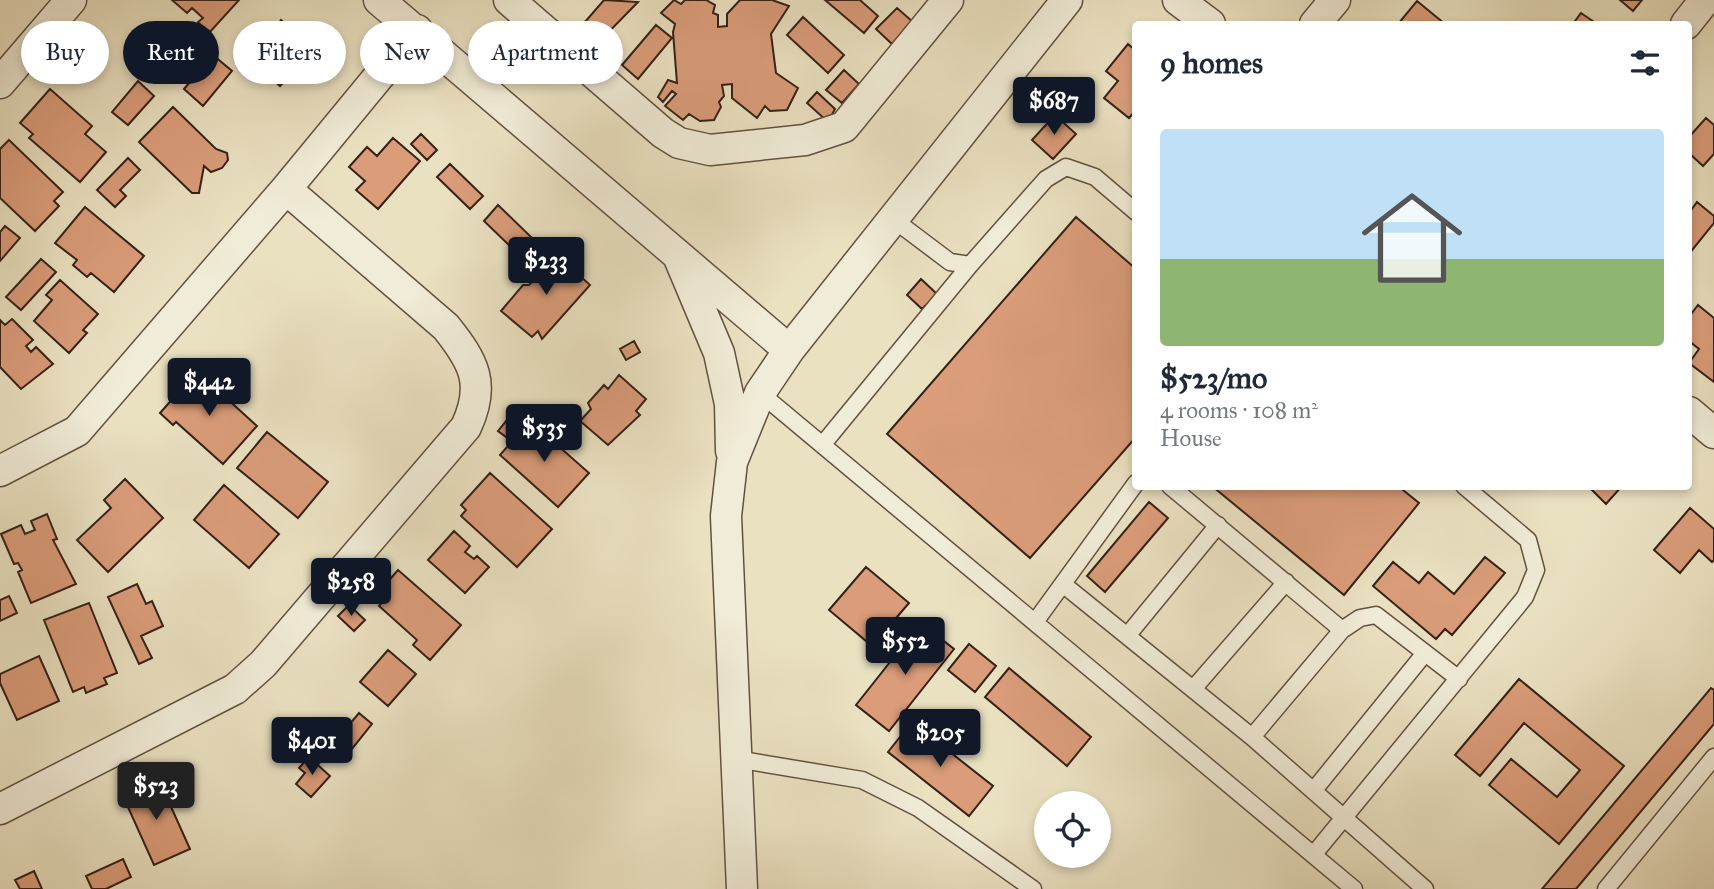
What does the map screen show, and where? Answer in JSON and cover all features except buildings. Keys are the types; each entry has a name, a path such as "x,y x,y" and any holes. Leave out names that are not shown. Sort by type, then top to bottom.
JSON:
{"street":[{"path":"0,83 71,0"},
{"path":"379,0 406,21"},
{"path":"509,0 663,133 679,144 710,150 805,140 844,127 948,0"},
{"path":"732,462 761,393 789,350 1067,0"},
{"path":"1178,0 1206,21"},
{"path":"1318,21 1335,0"},
{"path":"1688,21 1705,0"},
{"path":"454,62 789,350"},
{"path":"0,471 77,431 286,189 373,84"},
{"path":"0,809 235,689 250,676 466,427 476,405 477,380 466,351 446,327 286,189"},
{"path":"677,253 719,353 730,404 732,462 726,516 742,889"},
{"path":"1692,415 1714,433"}],"lane":[{"path":"823,444 970,265 1046,179 1066,167 1095,177 1132,209"},
{"path":"893,219 950,262 970,265"},
{"path":"761,393 1354,889"},
{"path":"1035,622 1132,489"},
{"path":"1175,490 1342,630"},
{"path":"1314,854 1525,597 1536,570 1528,540 1469,490"},
{"path":"1127,636 1218,525"},
{"path":"1193,689 1286,582"},
{"path":"1064,585 1252,737 1425,889"},
{"path":"1252,737 1342,630 1360,618 1376,615 1459,679"},
{"path":"1314,790 1425,653"},
{"path":"1606,889 1714,757"},
{"path":"736,760 862,780 918,807 1033,889"}]}
